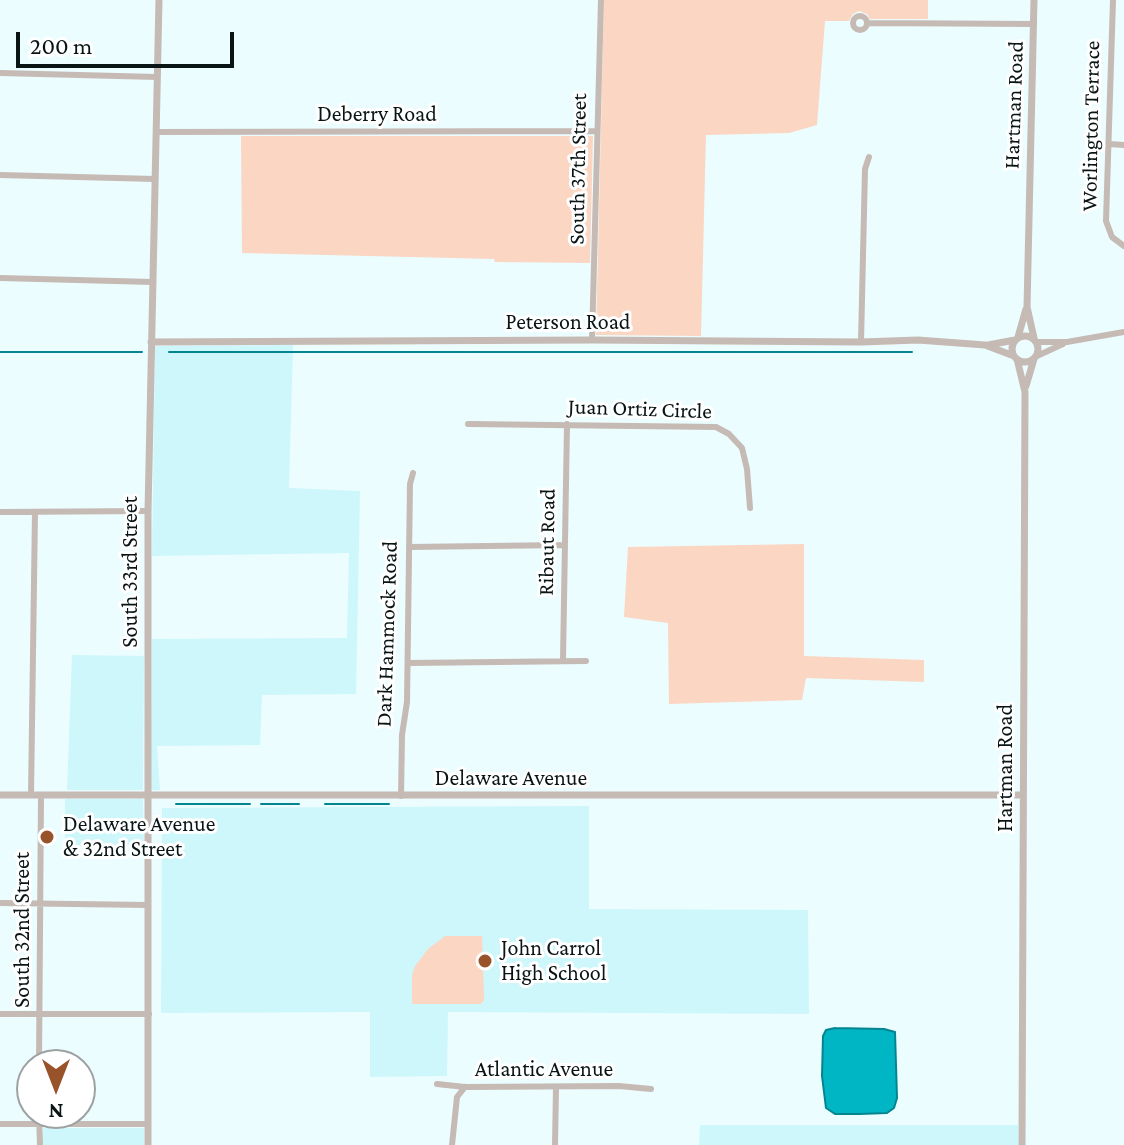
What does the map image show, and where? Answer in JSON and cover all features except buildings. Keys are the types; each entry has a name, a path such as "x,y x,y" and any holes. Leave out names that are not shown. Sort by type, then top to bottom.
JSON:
{"street":[{"name":"South 33rd Street","path":"148,1145 148,511 159,0"},
{"name":"South 37th Street","path":"592,340 601,0"},
{"name":"Hartman Road","path":"1034,0 1027,307 1035,340"},
{"name":"Worlington Terrace","path":"1113,0 1106,221 1112,237 1124,246"},
{"path":"867,23 1034,24"},
{"path":"0,73 157,77"},
{"name":"Deberry Road","path":"156,132 597,131"},
{"path":"1109,144 1124,145"},
{"path":"861,342 865,169 869,157"},
{"path":"0,175 155,179"},
{"path":"0,278 153,282"},
{"name":"Hartman Road","path":"1016,338 1027,307"},
{"path":"1067,342 1024,362 1016,358 1012,348 1016,338 1026,335 1035,340 1067,342 1124,332"},
{"name":"Peterson Road","path":"151,342 918,340 985,345 1016,338"},
{"path":"1035,340 1039,349 1035,357"},
{"name":"Peterson Road","path":"985,345 1016,358"},
{"name":"Hartman Road","path":"1025,392 1035,357"},
{"name":"Hartman Road","path":"1016,358 1025,392 1022,1145"},
{"name":"Juan Ortiz Circle","path":"468,424 716,427 729,434 742,448 750,508"},
{"name":"Ribaut Road","path":"563,660 567,424"},
{"name":"Dark Hammock Road","path":"401,796 402,735 407,702 410,484 413,473"},
{"path":"0,512 148,511"},
{"path":"31,795 35,512"},
{"path":"409,547 565,545"},
{"path":"408,663 586,661"},
{"name":"Delaware Avenue","path":"0,795 1022,795"},
{"name":"South 32nd Street","path":"39,1049 41,795"},
{"path":"0,903 148,905"},
{"path":"0,1014 149,1014"},
{"name":"Atlantic Avenue","path":"437,1084 651,1089"},
{"path":"452,1145 454,1109 457,1097 465,1087"},
{"path":"555,1145 556,1088"},
{"path":"96,1124 148,1124"}],"shaded area":[{"path":"604,0 928,0 928,19 870,19 859,11 849,21 825,21 817,125 789,133 706,135 701,336 596,335"},
{"path":"241,136 593,136 590,263 242,253"},
{"path":"293,345 289,488 360,491 356,694 262,695 260,745 157,746 160,790 151,790 152,639 347,638 349,553 152,556 155,346"},
{"path":"804,544 804,656 924,660 924,682 806,678 802,700 669,704 668,623 624,617 628,547"},
{"path":"72,655 144,656 143,790 67,790"},
{"path":"65,799 143,799 144,845 65,846"},
{"name":"John Carrol High School","path":"589,806 589,909 808,910 809,1014 448,1012 447,1076 370,1077 370,1012 161,1013 162,808"},
{"path":"445,936 482,936 484,1000 481,1004 412,1004 415,966 428,949"},
{"path":"700,1125 1018,1125 1018,1145 699,1145"},
{"path":"144,1128 144,1145 43,1145 43,1129"}],"water":[{"path":"826,1030 895,1032 897,1098 894,1108 887,1113 835,1114 826,1108 822,1076 823,1036"}],"waterway":[{"path":"0,352 142,352"},
{"path":"169,352 912,352"},
{"path":"176,804 250,804"},
{"path":"261,804 299,804"},
{"path":"325,804 389,804"}],"place":[{"name":"Delaware Avenue & 32nd Street","path":"47,837"},
{"name":"John Carrol High School","path":"485,961"}]}
